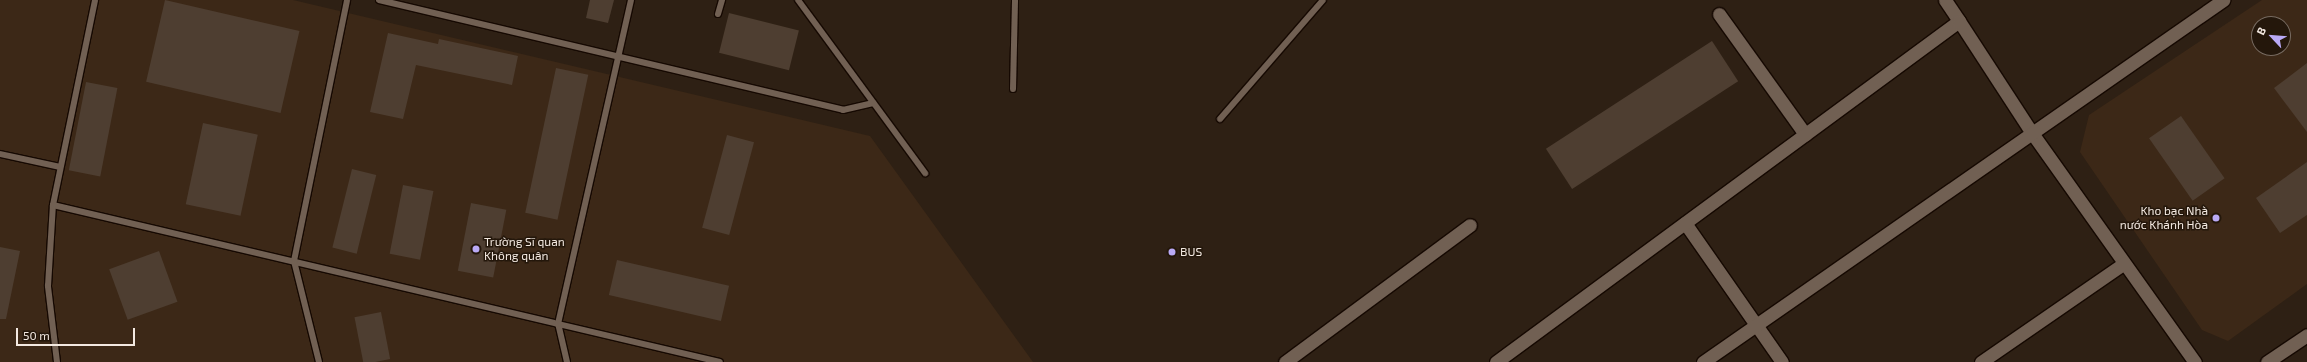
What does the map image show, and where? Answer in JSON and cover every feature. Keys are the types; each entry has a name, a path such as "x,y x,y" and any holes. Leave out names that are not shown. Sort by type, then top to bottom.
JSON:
{"street":[{"path":"1945,0 2032,133 2123,264 2195,362"},
{"path":"1703,362 2223,0"},
{"path":"1719,14 1805,134"},
{"path":"1496,362 1959,21"},
{"path":"1685,223 1782,362"},
{"path":"1285,362 1470,225"},
{"path":"1981,362 2123,264"},
{"path":"2267,362 2307,335"}],"lane":[{"path":"58,362 48,286 53,205 95,0"},
{"path":"318,362 294,261 347,0"},
{"path":"379,0 843,110 874,102"},
{"path":"567,362 558,324 631,0"},
{"path":"718,14 722,0"},
{"path":"798,0 925,173"},
{"path":"1013,89 1015,0"},
{"path":"1220,119 1323,0"},
{"path":"0,154 60,167"},
{"path":"53,205 720,362"}],"shaded area":[{"name":"Trường Sĩ quan Không quân","path":"0,0 293,0 870,136 1033,362 0,362"},
{"name":"Kho bạc Nhà nước Khánh Hòa","path":"2262,0 2307,0 2307,284 2228,341 2202,330 2080,152 2089,115"}],"building":[{"path":"165,0 299,31 281,113 146,82"},
{"path":"590,0 614,0 608,23 586,18"},
{"path":"729,13 799,30 789,70 719,53"},
{"path":"388,33 438,44 439,39 518,56 512,85 416,65 403,119 370,112"},
{"path":"1712,41 1738,81 1572,189 1546,149"},
{"path":"2307,63 2307,132 2274,88"},
{"path":"556,68 588,75 558,220 525,213"},
{"path":"86,82 117,88 100,176 69,170"},
{"path":"2181,116 2225,178 2193,201 2149,138"},
{"path":"203,123 258,135 241,216 186,204"},
{"path":"727,135 754,142 729,235 702,228"},
{"path":"2307,162 2307,215 2280,233 2256,198"},
{"path":"352,169 376,175 357,254 332,248"},
{"path":"403,185 433,191 420,260 390,254"},
{"path":"471,203 506,210 493,278 458,271"},
{"path":"0,247 20,251 6,319 0,319"},
{"path":"159,251 177,302 128,320 109,269"},
{"path":"617,260 729,286 721,321 609,295"},
{"path":"381,312 390,359 375,362 363,362 354,317"}],"place":[{"name":"Kho bạc Nhà nước Khánh Hòa","path":"2216,218"},
{"name":"Trường Sĩ quan Không quân","path":"476,249"},
{"name":"BUS","path":"1172,252"}]}
